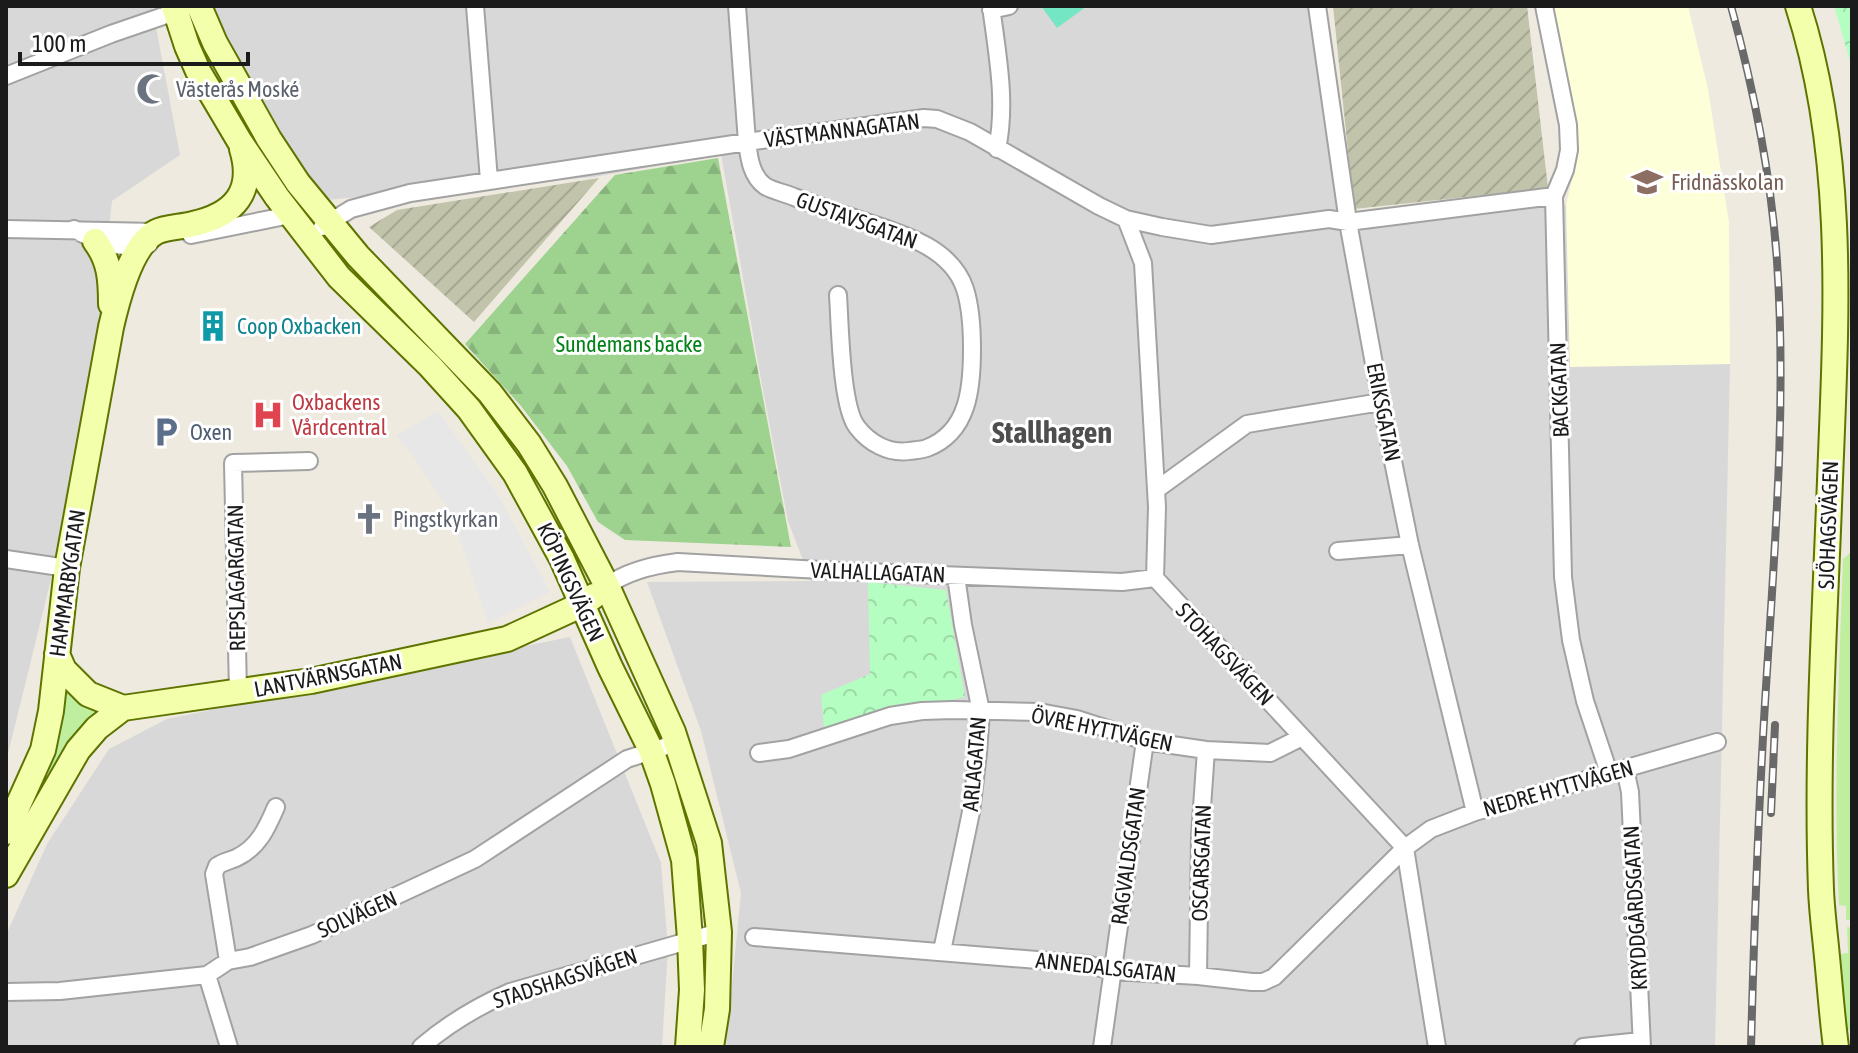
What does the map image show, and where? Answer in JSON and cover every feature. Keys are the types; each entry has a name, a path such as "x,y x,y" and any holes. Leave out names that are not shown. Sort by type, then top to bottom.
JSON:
{"main road":[{"name":"KÖPINGSVÄGEN","path":"199,6 215,43 269,139 304,192 369,268 490,393 529,444 555,486 607,586 676,743 709,843 719,932 717,1009 711,1047"},
{"name":"SJÖHAGSVÄGEN","path":"1798,6 1811,46 1823,110 1836,273 1820,727 1821,891 1836,1047"},
{"name":"KÖPINGSVÄGEN","path":"175,9 198,71 283,206 339,277 469,409 493,440 533,504 562,559 651,750 684,860 692,990 688,1047"},
{"path":"227,212 245,186 246,162 240,142"},
{"path":"148,239 227,212 283,206 304,192"},
{"name":"HAMMARBYGATAN","path":"85,235 105,254 111,278 111,327"},
{"name":"HAMMARBYGATAN","path":"6,832 43,750 51,711 67,568 111,327 124,280 148,239"},
{"name":"LANTVÄRNSGATAN","path":"123,708 311,681 507,639 583,604 607,586"},
{"path":"57,654 64,670 88,694 123,708"},
{"path":"6,875 12,850 78,750 97,728 123,708"}],"street":[{"path":"475,6 489,180"},
{"name":"GUSTAVSGATAN","path":"737,6 747,142 754,173 765,186 907,236 926,246 951,264 965,288 972,328 971,391 955,428 943,439 927,448 899,453 878,447 856,427 848,408 838,295"},
{"path":"997,149 1003,103 991,8 1009,6"},
{"name":"ERIKSGATAN","path":"1317,6 1348,222 1381,402 1410,545 1475,812"},
{"name":"BACKGATAN","path":"1544,6 1568,125 1569,150 1554,196 1563,577 1571,640 1585,701 1617,771"},
{"path":"6,76 175,9"},
{"name":"VÄSTMANNAGATAN","path":"308,238 351,209 410,193 924,118 953,124 1126,219 1211,235 1329,219 1348,222 1554,196"},
{"path":"85,235 125,246 283,206"},
{"path":"1126,219 1143,263 1156,490 1155,578"},
{"path":"6,229 148,239"},
{"path":"1156,490 1247,424 1381,402"},
{"name":"REPSLAGARGATAN","path":"238,692 233,463 309,461"},
{"path":"1338,551 1410,545"},
{"path":"6,559 67,568"},
{"name":"VALHALLAGATAN","path":"607,586 620,576 678,562 1122,582 1155,578"},
{"name":"ARLAGATAN","path":"942,951 971,812 981,711 956,576"},
{"name":"STOHAGSVÄGEN","path":"1155,578 1405,848"},
{"name":"ÖVRE HYTTVÄGEN","path":"759,753 789,749 890,716 922,711 1005,710 1052,714 1145,741 1206,750 1270,753 1302,737"},
{"name":"RAGVALDSGATAN","path":"1102,1047 1145,741"},
{"name":"NEDRE HYTTVÄGEN","path":"1405,848 1431,829 1475,812 1717,742"},
{"name":"SOLVÄGEN","path":"6,992 60,991 207,975 228,961 250,957 312,935 475,859 627,759 676,743"},
{"name":"OSCARSGATAN","path":"1198,976 1200,836 1206,750"},
{"name":"KRYDDGÅRDSGATAN","path":"1617,771 1630,792 1642,1044"},
{"path":"228,961 214,874 217,866 238,858 256,844 266,831 276,807"},
{"path":"1405,848 1437,1047"},
{"name":"ANNEDALSGATAN","path":"754,937 942,951 1086,964 1112,971 1263,982 1274,977 1405,848"},
{"name":"STADSHAGSVÄGEN","path":"421,1047 441,1030 510,992 719,932"},
{"path":"207,975 229,1047"},
{"path":"1583,1047 1642,1044"}],"shaded area":[{"path":"6,6 152,6 180,155 112,201 95,370 54,567 6,762"},
{"path":"208,6 1325,6 1350,232 1566,205 1570,366 1730,364 1715,1047 726,1047 741,893 701,731 647,582 811,581 788,521 721,154 594,177 325,200 225,48"},
{"path":"1333,6 1527,6 1548,188 1354,209"},
{"name":"Fridnässkolan","path":"1554,6 1688,6 1708,89 1729,222 1730,364 1570,367 1566,205 1577,159"},
{"path":"599,178 474,322 369,227 397,210"},
{"path":"438,411 498,495 550,592 488,623 451,513 396,436"},
{"path":"570,637 661,863 668,948 662,1047 6,1047 6,935 47,844 109,749 167,719"}],"green space":[{"path":"1041,6 1087,6 1057,28"},
{"path":"1834,6 1852,6 1852,68"},
{"name":"Sundemans backe","path":"718,158 791,547 625,540 598,522 567,466 521,406 465,344 615,175"},
{"path":"1852,551 1852,920 1846,920 1846,906 1839,905 1837,732 1843,559"},
{"path":"868,582 946,590 965,697 824,728 821,695 870,674"},
{"path":"64,682 111,713 22,822 47,767"},
{"path":"1847,927 1852,928 1852,1029 1846,1031 1841,954 1848,953"}],"railway":[{"path":"1731,6 1766,165 1780,316 1778,482 1760,789 1751,1047"},
{"path":"1771,813 1775,725"}],"place":[{"name":"Västerås Moské","path":"152,89"},
{"name":"Fridnässkolan","path":"1647,182"},
{"name":"Coop Oxbacken","path":"213,326"},
{"name":"Oxbackens Vårdcentral","path":"268,415"},
{"name":"Oxen","path":"166,432"},
{"name":"Pingstkyrkan","path":"369,519"}],"district":[{"name":"Stallhagen","path":"1052,433"}]}
